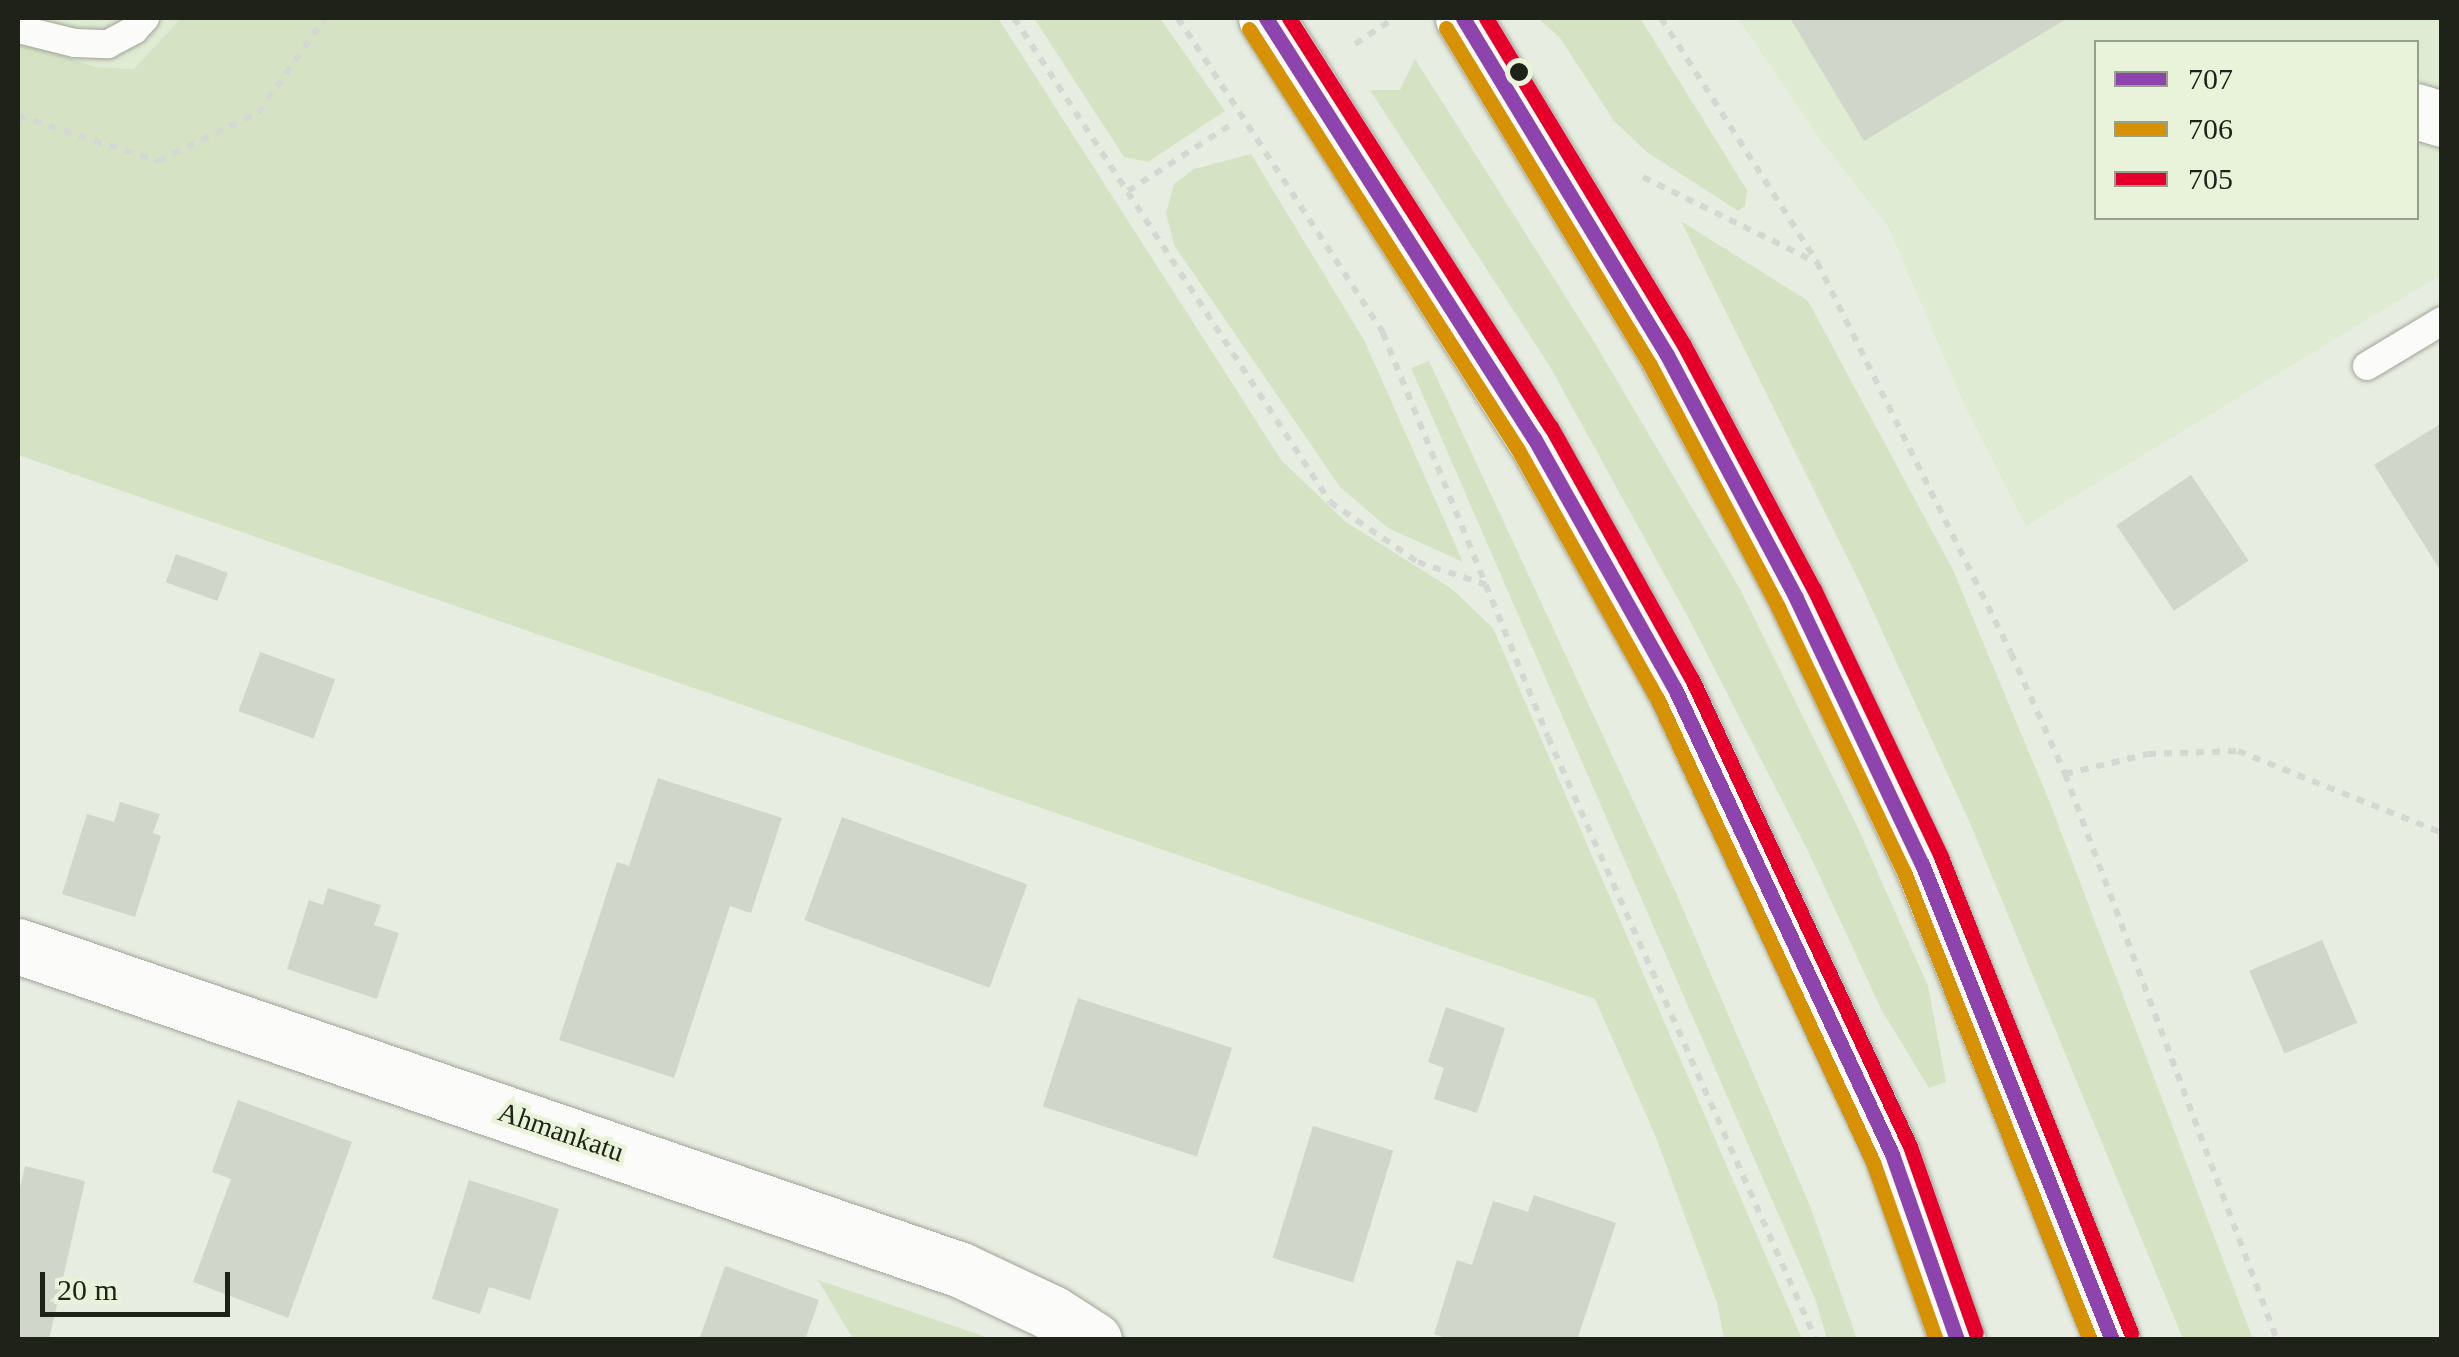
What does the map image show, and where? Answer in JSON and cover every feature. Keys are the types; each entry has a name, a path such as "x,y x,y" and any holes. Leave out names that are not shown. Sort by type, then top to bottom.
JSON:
{"main road":[{"path":"1266,18 1534,438 1675,689 1786,919 1892,1154 1956,1340"},
{"path":"1463,18 1667,354 1796,598 1922,864 2112,1340"},
{"name":"Ahmankatu","path":"18,946 960,1270 1052,1313 1094,1340"}],"lane":[{"path":"18,29 74,44 108,44 134,30 145,18"},
{"path":"2367,366 2442,320"}],"path":[{"path":"18,116 158,161 258,113 326,18"},
{"path":"1014,18 1330,502 1418,562 1486,585"},
{"path":"1178,18 1383,333 1548,737 1816,1340"},
{"path":"1661,18 1817,262 2012,653 2065,774 2277,1340"},
{"path":"1346,50 1390,21"},
{"path":"1128,191 1229,126"},
{"path":"1643,177 1817,262"},
{"path":"2065,774 2148,754 2238,751 2442,833"}],"shaded area":[{"path":"18,18 181,18 134,69 96,67 18,41"},
{"path":"181,18 998,18 1282,461 1346,522 1452,589 1493,628 1802,1339 1724,1339 1717,1303 1655,1135 1595,999 18,455 18,41 96,67 134,69"},
{"path":"1034,18 1160,18 1225,111 1148,162 1124,157"},
{"path":"1538,18 1640,18 1747,190 1745,206 1738,211 1647,152 1614,121 1560,38"},
{"path":"1738,18 2441,18 2441,275 2026,526 1964,404 1888,226 1819,138"},
{"path":"1415,59 1593,340 1740,589 1857,826 1928,986 1946,1082 1929,1088 1881,1009 1808,851 1688,617 1549,365 1370,90 1400,90"},
{"path":"1251,154 1364,340 1463,562 1388,528 1340,487 1174,245 1166,213 1174,184 1194,169"},
{"path":"1681,221 1808,301 1953,570 2050,803 2253,1339 2183,1339 1970,823 1861,585"},
{"path":"1429,361 1677,895 1810,1206 1857,1339 1827,1339 1816,1301 1411,368"},
{"path":"818,1280 992,1339 853,1339"}],"building":[{"path":"1790,18 2068,18 1864,141"},
{"path":"2442,423 2442,573 2374,465"},
{"path":"2191,475 2249,560 2174,611 2116,525"},
{"path":"176,554 228,573 217,601 166,582"},
{"path":"260,652 335,679 314,739 238,711"},
{"path":"658,778 782,818 751,913 730,906 674,1078 559,1040 617,862 629,866"},
{"path":"120,802 160,814 153,833 161,836 135,917 62,894 87,814 114,822"},
{"path":"842,817 1027,884 989,988 804,920"},
{"path":"328,888 381,905 374,925 399,933 377,999 287,969 309,900 323,905"},
{"path":"2322,940 2357,1023 2284,1054 2249,971"},
{"path":"1078,998 1232,1048 1197,1156 1043,1106"},
{"path":"1446,1007 1505,1028 1477,1113 1434,1099 1444,1068 1428,1062"},
{"path":"238,1100 352,1142 288,1318 193,1282 231,1179 212,1172"},
{"path":"1313,1126 1393,1151 1353,1283 1273,1258"},
{"path":"25,1166 85,1181 49,1340 18,1340 18,1197"},
{"path":"469,1180 559,1209 530,1300 489,1287 480,1314 432,1299"},
{"path":"1534,1195 1616,1223 1577,1340 1451,1340 1434,1334 1457,1260 1472,1265 1493,1201 1528,1212"},
{"path":"725,1266 819,1300 805,1340 699,1340"}],"transit line":[{"name":"707","path":"1266,18 1534,438 1675,689 1892,1154 1957,1340"},
{"name":"705","path":"1289,18 1551,427 1692,679 1910,1146 1976,1333"},
{"name":"707","path":"1463,18 1667,355 1796,598 1922,864 2112,1340"},
{"name":"705","path":"1486,18 1684,345 1814,589 1941,857 2131,1333"},
{"name":"706","path":"1446,28 1650,365 1778,607 1904,872 2090,1340"},
{"name":"706","path":"1249,29 1517,448 1657,698 1873,1162 1936,1340"}]}
